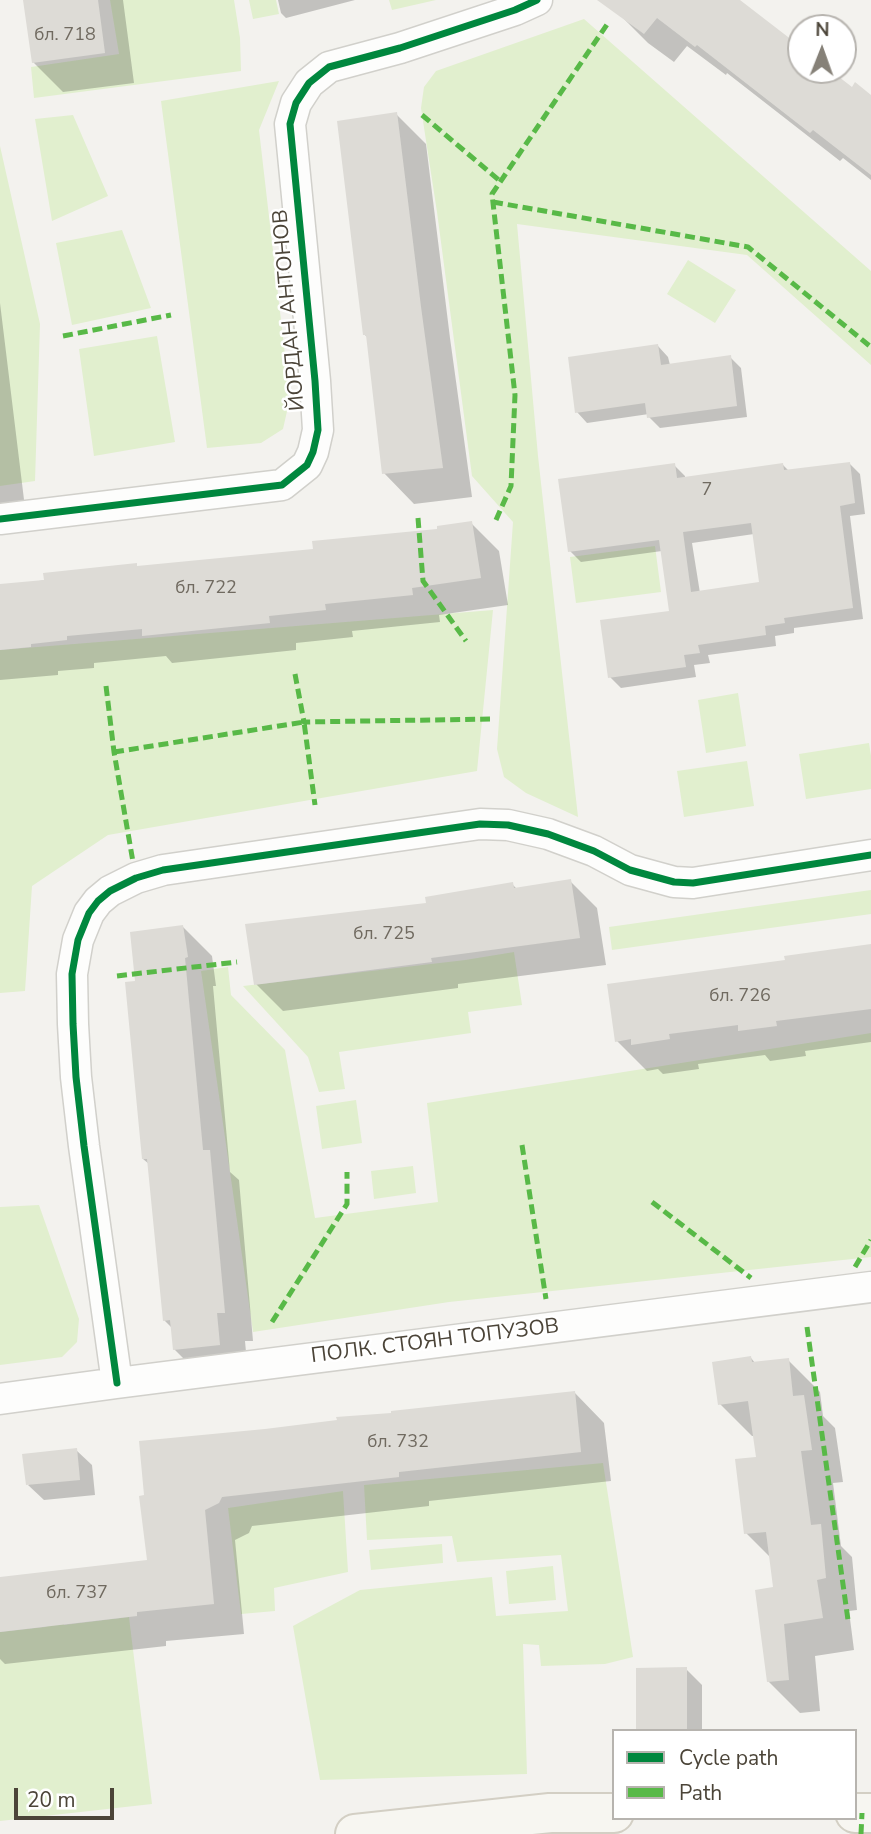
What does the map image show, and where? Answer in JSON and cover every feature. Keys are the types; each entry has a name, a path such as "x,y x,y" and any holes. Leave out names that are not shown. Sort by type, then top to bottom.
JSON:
{"main road":[{"path":"355,1834 550,1813 612,1813"}],"street":[{"name":"ЙОРДАН АНТОНОВ","path":"0,519 282,485 307,465 318,430 316,381 290,124 298,100 309,83 329,67 400,48 515,10 537,0"},
{"path":"117,1383 76,1077 72,974 78,940 89,913 110,891 136,878 163,870 480,824 508,825 548,834 594,851 642,875 674,882 694,883 871,855"},
{"name":"ПОЛК. СТОЯН ТОПУЗОВ","path":"0,1399 871,1287"}],"green space":[{"path":"110,0 234,0 240,38 241,71 34,98 31,67 119,54"},
{"path":"249,0 276,0 279,14 253,19"},
{"path":"389,0 436,0 392,10"},
{"path":"584,19 871,271 871,365 747,255 517,224 538,456 578,817 526,793 504,777 497,749 513,522 472,476 421,108 424,87 436,71"},
{"path":"279,81 259,130 290,398 283,429 261,443 207,448 161,101"},
{"path":"73,115 108,196 52,221 35,119"},
{"path":"0,146 40,324 35,481 0,486"},
{"path":"122,230 151,308 72,325 56,243"},
{"path":"688,260 736,290 715,323 667,294"},
{"path":"157,336 175,442 94,456 79,349"},
{"path":"655,546 661,592 576,603 570,557"},
{"path":"493,610 477,771 108,835 32,886 25,991 0,993 0,650"},
{"path":"738,693 746,746 706,753 698,700"},
{"path":"869,743 871,789 806,799 799,754"},
{"path":"747,761 754,806 684,817 677,771"},
{"path":"871,890 871,914 612,950 609,927"},
{"path":"514,952 522,1005 468,1012 471,1033 339,1052 345,1089 319,1092 308,1057 243,986 465,960"},
{"path":"228,967 231,995 285,1050 315,1218 438,1202 427,1103 871,1033 871,1257 449,1302 253,1332 201,971"},
{"path":"356,1100 362,1143 322,1149 316,1106"},
{"path":"413,1166 416,1193 374,1199 371,1171"},
{"path":"39,1205 79,1319 77,1342 62,1357 0,1365 0,1207"},
{"path":"603,1463 633,1657 605,1664 541,1666 539,1645 523,1644 527,1774 320,1780 293,1626 360,1590 492,1577 496,1616 568,1611 561,1555 457,1562 452,1536 367,1540 364,1485"},
{"path":"343,1491 348,1572 274,1588 275,1611 241,1614 228,1508"},
{"path":"442,1544 443,1563 371,1570 369,1550"},
{"path":"553,1566 556,1600 509,1604 506,1571"},
{"path":"129,1617 152,1804 0,1821 0,1632 45,1627 63,1619 64,1625"}],"building":[{"path":"23,0 98,0 105,53 32,63"},
{"path":"597,0 740,0 787,36 787,84 848,84 852,87 857,84 871,95 871,175 813,130 810,133 697,45 695,47 657,18 644,34"},
{"path":"397,112 443,468 382,474 337,121"},
{"path":"658,344 661,365 731,355 737,406 647,418 645,403 575,413 568,357"},
{"path":"850,462 855,503 840,506 853,608 784,618 785,623 765,626 766,635 698,645 700,653 684,655 686,667 608,678 600,620 669,611 659,540 568,552 558,479 675,463 677,478 783,463 784,470","holes":["751,523 759,582 691,592 683,532"]},
{"path":"472,521 481,578 412,588 413,595 325,604 326,610 269,616 270,623 142,636 142,629 67,636 67,640 0,650 0,584 44,580 43,573 313,549 312,541 437,529 437,526"},
{"path":"571,879 580,938 431,958 432,962 254,985 245,924 426,903 425,897 513,882 514,888"},
{"path":"183,925 188,957 185,958 203,1150 210,1150 225,1313 217,1313 220,1345 173,1350 170,1320 163,1321 147,1159 142,1159 125,982 135,981 130,932"},
{"path":"871,944 871,1009 776,1021 777,1026 738,1031 738,1025 669,1034 670,1039 631,1045 631,1039 615,1042 607,984 785,960 784,956"},
{"path":"751,1356 752,1362 789,1358 793,1396 804,1395 812,1450 801,1451 811,1525 821,1524 826,1578 817,1580 823,1618 784,1624 789,1680 767,1682 755,1590 773,1587 766,1532 744,1534 735,1459 756,1457 748,1401 718,1405 712,1362"},
{"path":"575,1391 581,1452 399,1472 399,1477 222,1497 219,1503 205,1510 214,1604 0,1632 0,1577 147,1560 139,1496 144,1495 139,1441 265,1429 337,1420 336,1417"},
{"path":"77,1448 80,1480 26,1485 22,1454"},
{"path":"687,1667 687,1729 636,1729 636,1668"}],"marked path":[{"path":"496,520 511,486 515,395 492,194 608,23"},
{"path":"422,115 500,181"},
{"path":"493,202 748,247 871,347"},
{"path":"63,336 171,315"},
{"path":"418,518 423,581 466,641"},
{"path":"295,674 304,722 490,719"},
{"path":"106,686 114,752 133,862"},
{"path":"114,752 304,722 315,805"},
{"path":"117,976 237,962"},
{"path":"522,1145 546,1299"},
{"path":"272,1322 347,1204 347,1172"},
{"path":"652,1202 751,1278"},
{"path":"855,1267 871,1240"},
{"path":"807,1327 848,1620"},
{"path":"861,1834 862,1813"}],"cycle path":[{"path":"0,519 282,485 307,465 318,430 290,124 296,103 309,83 329,67 400,48 515,10 537,0"},
{"path":"117,1383 76,1077 72,974 78,940 89,913 110,891 136,878 163,870 480,824 508,825 548,834 594,851 630,870 674,882 693,883 871,855"}]}
